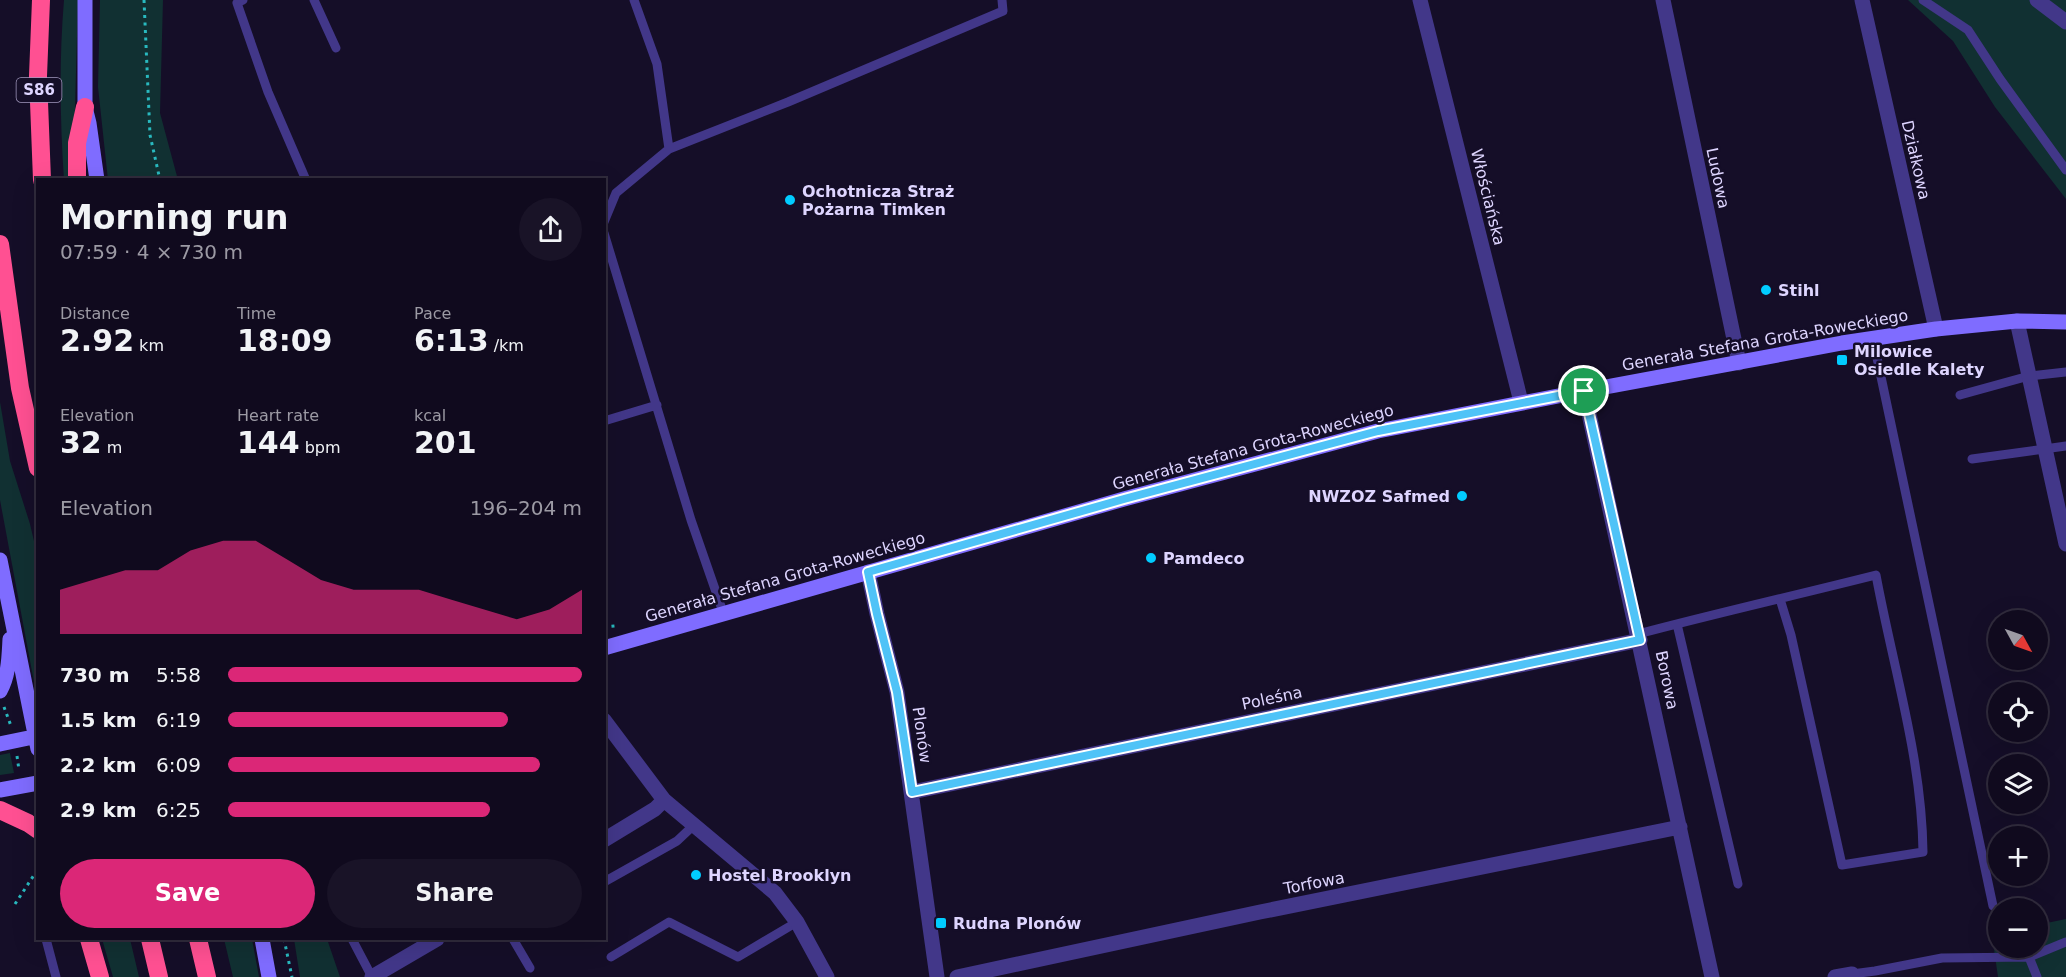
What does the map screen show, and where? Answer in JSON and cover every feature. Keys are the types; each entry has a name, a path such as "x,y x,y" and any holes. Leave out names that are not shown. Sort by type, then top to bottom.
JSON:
{"highway":[{"name":"S86","path":"41,0 38,76 42,178"},
{"path":"77,178 77,143 85,107"},
{"path":"0,244 1,265 20,388 36,459"},
{"path":"0,810 36,829"},
{"path":"89,940 100,977"},
{"path":"150,940 159,977"},
{"path":"198,940 207,977"}],"street":[{"path":"86,0 85,107 97,178"},
{"name":"Włościańska","path":"1420,0 1521,402"},
{"name":"Ludowa","path":"1663,0 1739,363"},
{"name":"Działkowa","path":"1862,0 1936,329"},
{"path":"2037,0 2066,22"},
{"path":"2017,321 2066,544"},
{"name":"Generała Stefana Grota-Roweckiego","path":"606,647 1124,499 1378,431 1521,402 1936,329 2017,321 2066,322"},
{"name":"Borowa","path":"1584,391 1712,977"},
{"path":"0,560 36,735"},
{"name":"Plonów","path":"868,572 897,692 937,977"},
{"path":"0,691 9,665 11,615"},
{"name":"Poleśna","path":"912,792 1639,637"},
{"path":"606,723 664,800 775,893 797,922 827,977"},
{"path":"0,744 36,740"},
{"path":"0,790 36,783"},
{"path":"606,839 655,809 664,800"},
{"name":"Torfowa","path":"957,977 1260,912 1680,827"},
{"path":"262,940 269,977"},
{"path":"372,977 435,940"},
{"path":"1835,977 1852,975"}],"lane":[{"path":"243,0 237,3 244,26 268,92 305,178"},
{"path":"314,0 336,48"},
{"path":"634,0 657,64 669,149"},
{"path":"606,217 616,193 669,149 788,102 1003,11 1002,0"},
{"path":"1923,0 1968,30 2000,79 2066,170"},
{"path":"606,239 691,520 724,615"},
{"path":"1873,339 1991,898"},
{"path":"1960,395 2029,376 2066,372"},
{"path":"606,420 657,405"},
{"path":"1972,459 2066,446"},
{"path":"1639,637 1677,624 1876,575 1902,699 1920,803 1923,852 1842,865 1791,635 1780,599"},
{"path":"1677,624 1738,884"},
{"path":"606,881 677,841 694,825"},
{"path":"611,957 669,922 738,957 797,922"},
{"path":"46,940 56,977"},
{"path":"353,940 372,977"},
{"path":"514,940 530,968"},
{"path":"2048,949 2066,942"},
{"path":"1852,975 1942,958 1988,957"},
{"path":"2029,958 2037,977"}],"path":[{"path":"144,0 150,135 160,178"},
{"path":"15,904 36,872"},
{"path":"284,940 292,977"}],"green space":[{"path":"64,0 78,0 73,178 64,178 61,112"},
{"path":"100,0 163,0 160,113 177,178 108,178 98,87"},
{"path":"1908,0 2066,0 2066,199 1995,107 1953,41"},
{"path":"0,402 10,461 36,550 36,693 0,500"},
{"path":"10,753 14,773 0,775 0,755"},
{"path":"2066,919 2066,977 1998,977 1995,958 2048,958 2048,923"},
{"path":"102,940 130,940 139,977 113,977"},
{"path":"224,940 252,940 259,977 233,977"},
{"path":"294,940 327,940 340,977 300,977"}],"place":[{"name":"Ochotnicza Straż Pożarna Timken","path":"790,200"},
{"name":"Stihl","path":"1766,290"},
{"name":"Milowice Osiedle Kalety","path":"1842,360"},
{"name":"NWZOZ Safmed","path":"1462,496"},
{"name":"Pamdeco","path":"1151,558"},
{"name":"Hostel Brooklyn","path":"696,875"},
{"name":"Rudna Plonów","path":"941,923"}],"route":[{"path":"1584,391 1640,640 912,792 897,692 868,572 1124,499 1378,431 1584,391"}]}
